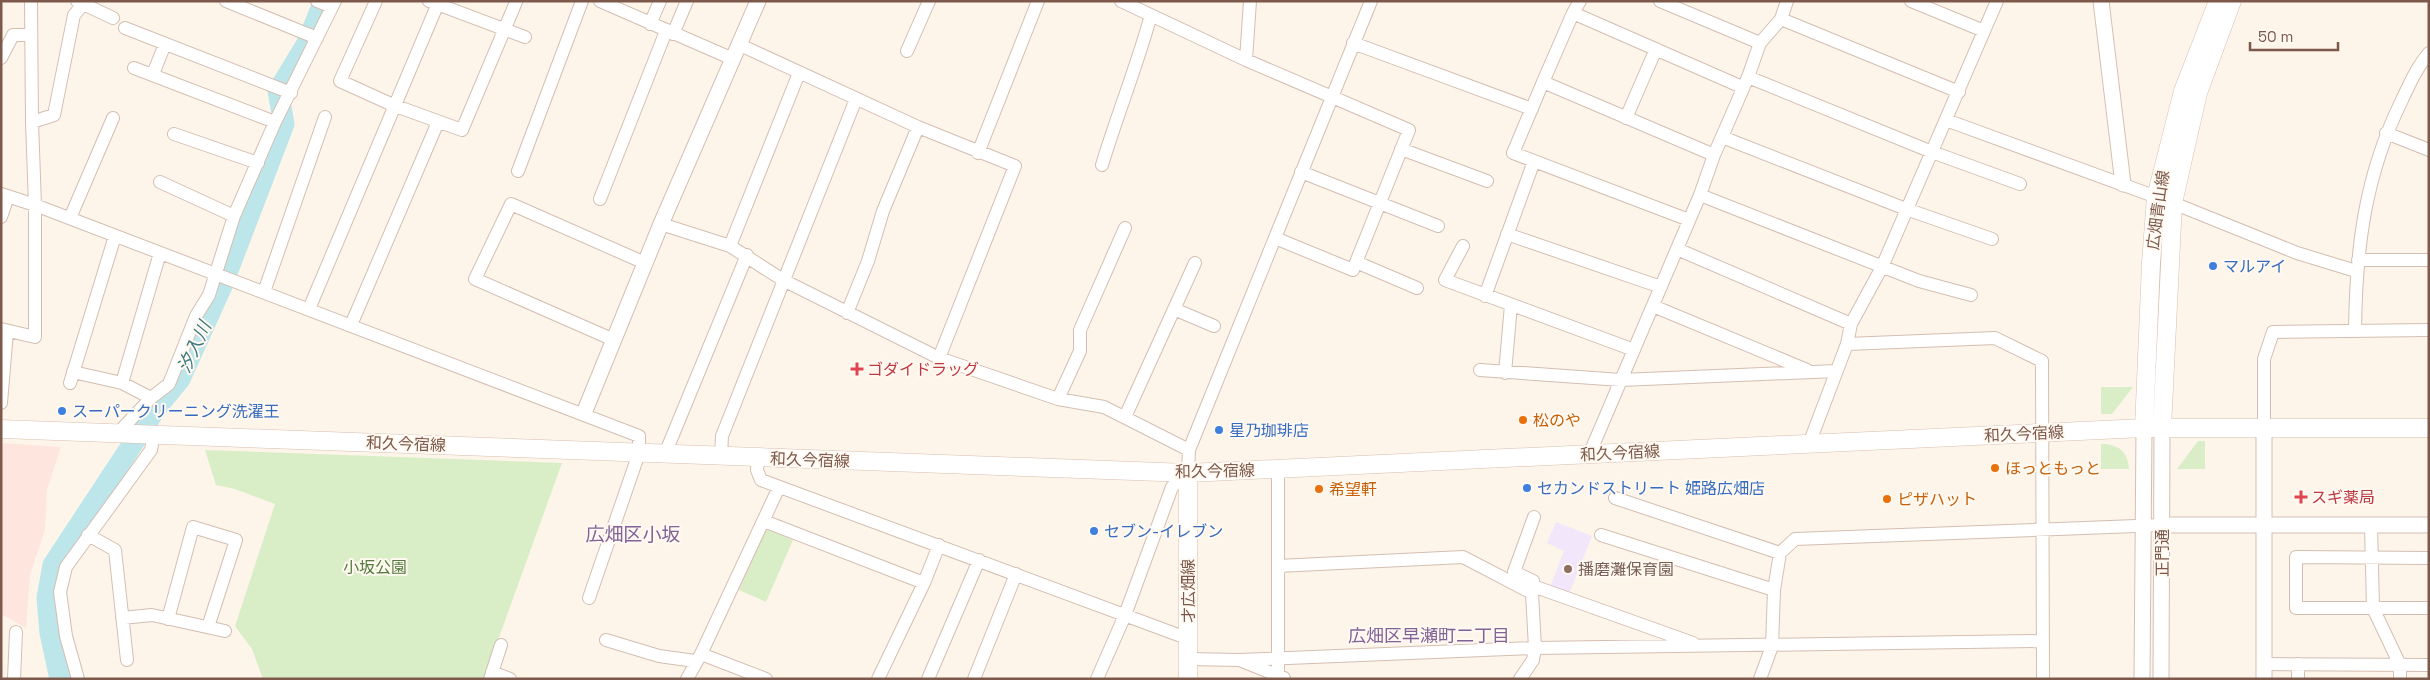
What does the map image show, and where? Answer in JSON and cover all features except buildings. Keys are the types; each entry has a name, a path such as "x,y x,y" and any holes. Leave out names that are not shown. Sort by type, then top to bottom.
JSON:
{"main road":[{"name":"広畑青山線","path":"2144,428 2151,263 2165,200 2183,91 2218,1"},
{"name":"広畑青山線","path":"2162,428 2165,200 2198,93 2232,1"},
{"name":"和久今宿線","path":"1,429 1188,473 2144,428 2429,428"},
{"name":"才広畑線","path":"1188,473 1188,679"}],"street":[{"path":"1,403 4,330 35,337 35,205 30,35 31,1"},
{"path":"226,1 313,37"},
{"path":"124,433 151,398 168,384 196,316 209,295 234,216 275,122 288,99 313,37 334,4 318,1"},
{"path":"376,1 340,81 393,105 462,130 516,2"},
{"path":"518,171 582,1"},
{"path":"600,1 733,59"},
{"path":"650,24 660,1"},
{"path":"600,199 670,33 687,1"},
{"path":"584,414 661,224 758,1"},
{"path":"907,51 929,1"},
{"path":"978,153 1038,1"},
{"path":"1246,60 1250,1"},
{"path":"1098,679 1125,615 1172,487 1188,473 1189,450 1371,1"},
{"path":"1580,1 1573,13 1513,153 1689,220"},
{"path":"1660,1 1760,42"},
{"path":"1589,455 1700,195 1714,155 1760,42 1781,19 1787,1"},
{"path":"1911,1 1984,32"},
{"path":"1809,444 1846,344 1850,324 1882,267 1997,1"},
{"path":"2101,1 2123,184"},
{"path":"32,122 54,115 74,15 83,2 114,18"},
{"path":"309,309 435,2 525,37"},
{"path":"1125,2 1246,60 1409,130 1353,270 1275,238"},
{"path":"1573,13 1656,48 2020,184"},
{"path":"1102,165 1123,96 1138,62 1151,15"},
{"path":"1781,19 1959,92"},
{"path":"125,28 277,87 288,99"},
{"path":"1,58 13,35 30,35"},
{"path":"1353,42 1532,109"},
{"path":"153,74 165,44"},
{"path":"738,44 918,128 1015,166 939,358"},
{"path":"1626,118 1656,48"},
{"path":"2355,330 2357,266 2368,192 2386,133 2424,66 2429,53"},
{"path":"134,68 275,122"},
{"path":"730,246 799,73"},
{"path":"1543,82 1714,155"},
{"path":"721,456 722,436 856,98"},
{"path":"264,292 325,117"},
{"path":"70,218 113,118"},
{"path":"1946,120 2123,184 2297,253 2357,266 2429,260"},
{"path":"351,325 438,122"},
{"path":"847,313 868,261 883,211 918,128"},
{"path":"2386,133 2429,150"},
{"path":"174,134 258,163"},
{"path":"1722,137 1906,210 1992,239"},
{"path":"1401,149 1488,181"},
{"path":"1485,296 1534,161"},
{"path":"1301,172 1438,226"},
{"path":"160,182 234,216"},
{"path":"1,217 5,195 35,205 639,436 639,453 590,598"},
{"path":"1700,195 1919,281 1972,295"},
{"path":"614,340 475,279 511,204 646,263"},
{"path":"661,224 730,246 783,280 939,358 1058,399 1104,407 1189,450"},
{"path":"1058,399 1080,351 1080,330 1125,228"},
{"path":"1507,234 1661,287"},
{"path":"115,236 72,377 122,383 151,398"},
{"path":"1463,246 1445,280 1634,350"},
{"path":"1677,249 1850,324"},
{"path":"122,383 160,252"},
{"path":"664,454 747,256"},
{"path":"1356,262 1417,288"},
{"path":"1125,417 1195,263"},
{"path":"1505,373 1511,306"},
{"path":"1652,306 1812,371"},
{"path":"1174,309 1214,326"},
{"path":"2429,330 2273,332 2264,359 2264,671 2298,664 2429,665"},
{"path":"1846,344 1995,338 2042,360 2043,679"},
{"path":"1480,370 1621,380 1836,371"},
{"name":"正門通","path":"2142,679 2144,428"},
{"name":"正門通","path":"2162,428 2162,679"},
{"path":"78,679 66,636 60,592 66,567 151,450 154,434"},
{"path":"758,458 757,470 761,480 1189,639"},
{"path":"1278,470 1278,658 1281,678"},
{"path":"686,679 698,658 779,487"},
{"path":"1615,498 1780,552"},
{"path":"1520,679 1533,660 1535,648 1533,581 1514,572 1534,517"},
{"path":"764,521 924,583"},
{"path":"1760,679 1772,646 1774,590 1780,552 1795,539 2162,525 2429,525"},
{"path":"2371,525 2373,608 2400,665 2400,679"},
{"path":"168,619 182,560 193,527 236,540 208,627"},
{"path":"1601,534 1774,590"},
{"path":"88,535 115,550 127,660"},
{"path":"878,679 924,583 939,545"},
{"path":"1278,566 1463,557 1532,590 1703,647"},
{"path":"2429,558 2296,557 2296,608 2429,608"},
{"path":"928,679 980,560"},
{"path":"974,679 1016,574"},
{"path":"122,618 152,615 225,632"},
{"path":"14,679 16,632"},
{"path":"606,640 659,656 698,658 766,679"},
{"path":"1188,659 1239,660 1535,648 2043,641"},
{"path":"501,645 491,675 510,679"},
{"path":"1239,660 1281,678"},
{"path":"2298,664 2298,679"}],"shaded area":[{"path":"1,443 61,447 47,490 45,530 30,575 26,628 1,614"},
{"name":"播磨灘保育園","path":"1556,522 1592,536 1569,594 1550,587 1564,551 1547,543"}],"green space":[{"path":"2101,387 2133,387 2112,414 2101,414"},
{"path":"2198,441 2205,441 2205,469 2177,469"},
{"path":"2101,444 2112,445 2121,450 2127,458 2129,469 2101,469"},
{"name":"小坂公園","path":"205,450 562,463 484,679 263,679 252,649 235,626 275,504 235,489 216,485"},
{"path":"766,528 793,540 766,602 739,590"}],"waterway":[{"name":"汐入川","path":"60,679 50,633 47,598 53,565 157,407 180,379 222,286 284,124 278,91 306,45 324,1"}],"place":[{"name":"マルアイ","path":"2213,266"},
{"name":"ゴダイドラッグ","path":"857,369"},
{"name":"スーパークリーニング洗濯王","path":"62,411"},
{"name":"松のや","path":"1523,420"},
{"name":"星乃珈琲店","path":"1219,430"},
{"name":"ほっともっと","path":"1995,468"},
{"name":"セカンドストリート 姫路広畑店","path":"1527,488"},
{"name":"希望軒","path":"1319,489"},
{"name":"スギ薬局","path":"2301,497"},
{"name":"ピザハット","path":"1887,499"},
{"name":"セブン-イレブン","path":"1094,531"},
{"name":"播磨灘保育園","path":"1568,569"}],"district":[{"name":"広畑区小坂","path":"633,534"},
{"name":"広畑区早瀬町二丁目","path":"1429,635"}]}
